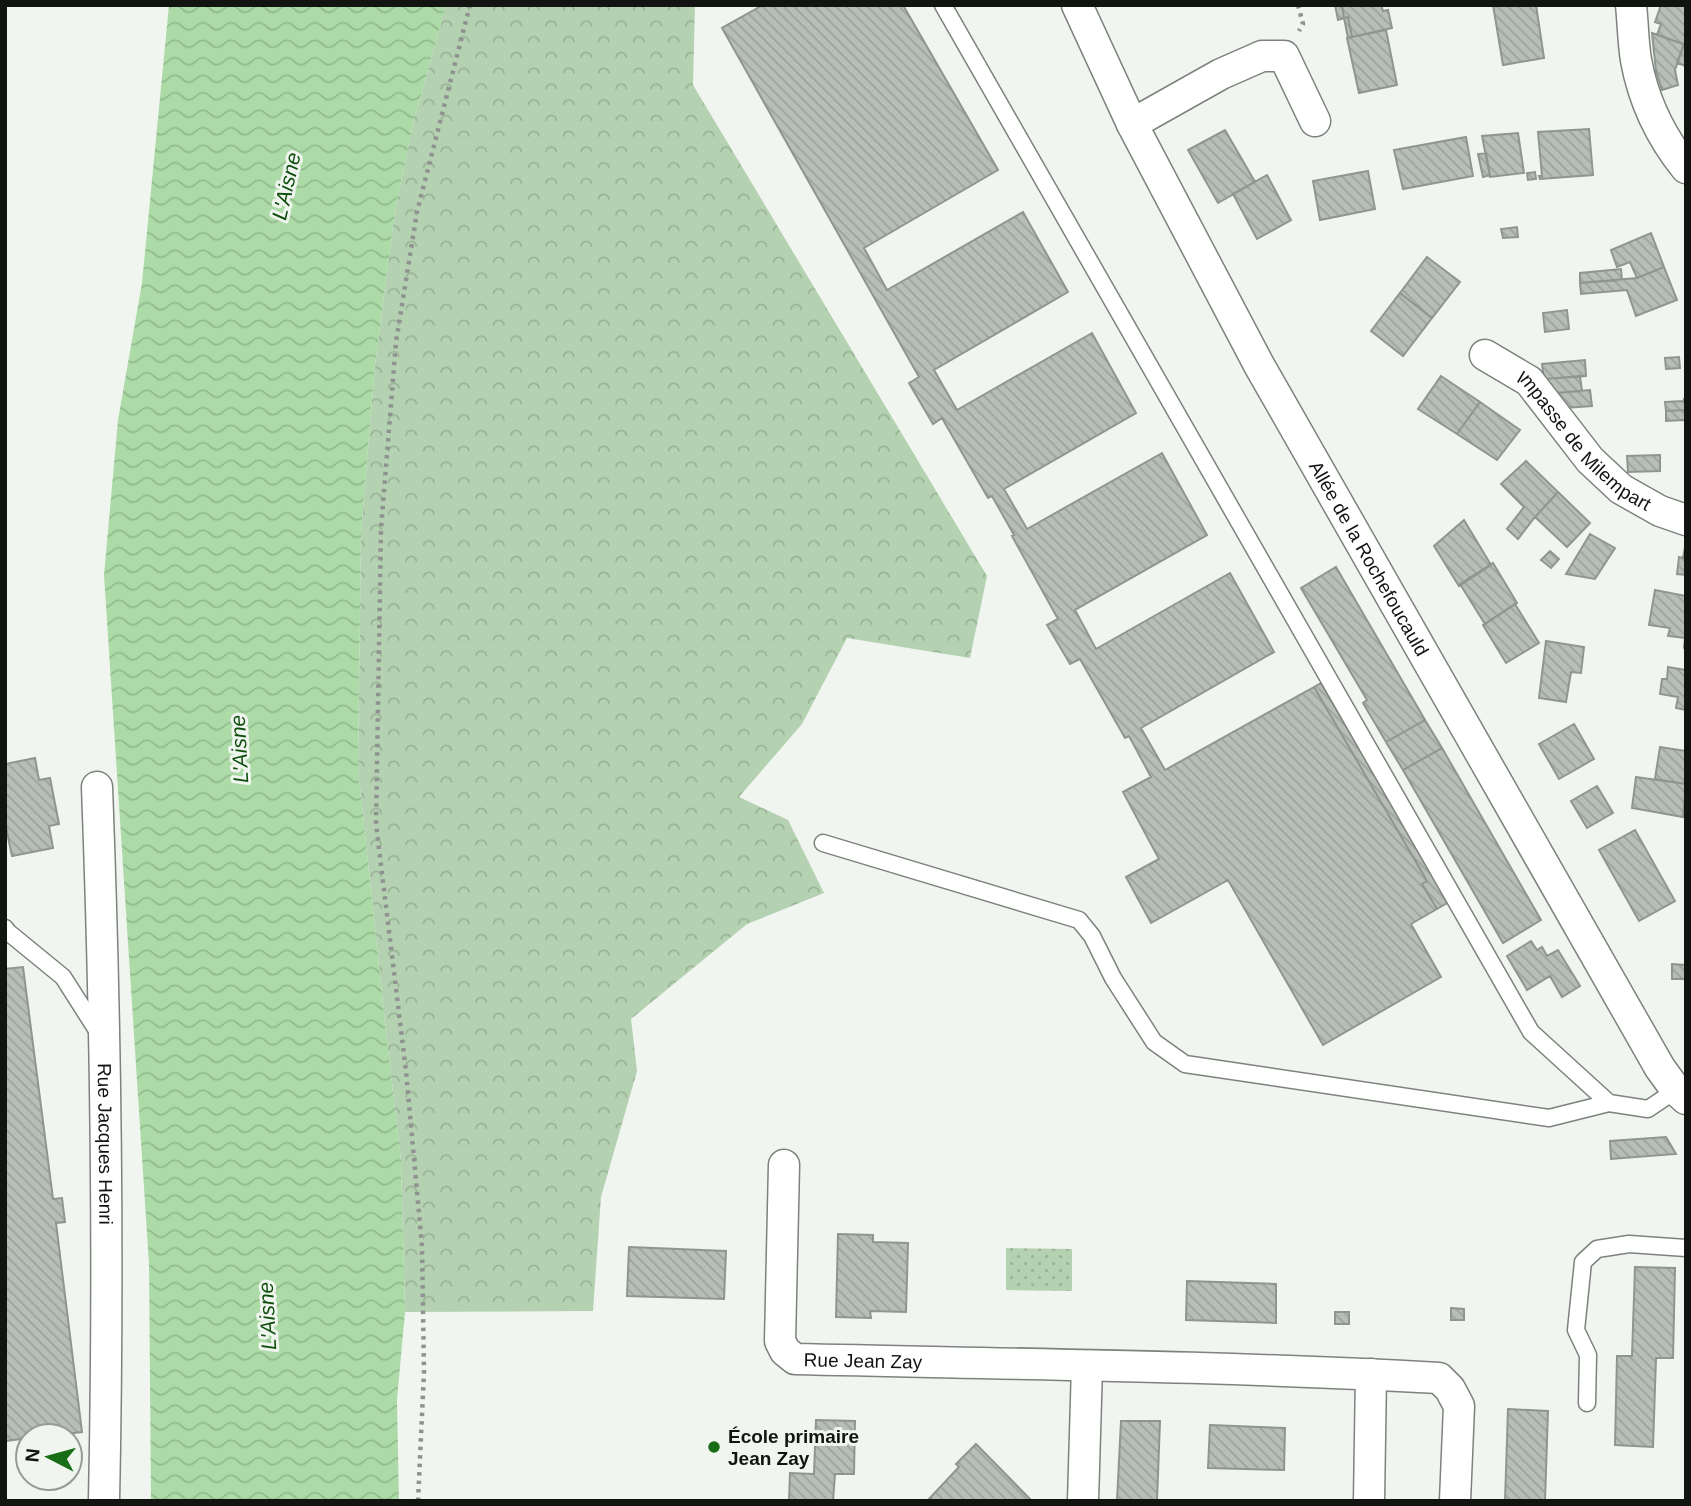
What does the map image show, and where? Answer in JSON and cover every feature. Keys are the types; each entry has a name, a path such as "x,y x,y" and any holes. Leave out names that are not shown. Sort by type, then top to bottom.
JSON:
{"street":[{"name":"Allée de la Rochefoucauld","path":"1077,5 1132,124 1259,365 1653,1056 1681,1094"},
{"path":"1631,5 1636,60 1649,104 1670,148 1686,168"},
{"path":"1132,124 1221,74 1262,56 1284,56 1315,121"},
{"name":"Impasse de Milempart","path":"1485,355 1529,381 1590,460 1621,489 1660,511 1686,520"},
{"name":"Rue Jacques Henri","path":"97,787 103,944 107,1346 104,1501"},
{"name":"Rue Jean Zay","path":"784,1165 780,1341 785,1351 795,1359 1440,1378 1459,1406 1455,1501"},
{"path":"1083,1501 1087,1366"},
{"path":"1370,1501 1371,1374"}],"lane":[{"path":"943,5 1531,1032 1609,1103"},
{"path":"823,843 1079,920 1092,936 1113,978 1154,1042 1185,1064 1549,1118 1609,1103 1648,1109 1681,1094"},
{"path":"5,928 63,976 104,1041"},
{"path":"1587,1403 1588,1356 1576,1330 1583,1262 1597,1249 1629,1244 1686,1248"}],"path":[{"path":"418,1501 424,1372 422,1246 406,1071 376,824 381,529 396,342 417,212 470,5"}],"green space":[{"path":"446,5 695,5 693,85 987,576 970,658 847,638 802,724 739,797 788,820 824,893 747,924 631,1019 637,1071 601,1197 593,1311 405,1312 401,1160 358,769 361,532 375,364 395,211 413,124"},
{"path":"1006,1248 1072,1249 1072,1291 1006,1290"}],"water":[{"name":"L'Aisne","path":"169,5 446,5 413,124 395,211 375,364 361,532 358,769 401,1160 405,1312 397,1400 399,1501 151,1501 149,1264 104,575 118,420 142,283"}],"building":[{"path":"763,5 903,5 998,170 864,248 887,290 1023,212 1068,292 934,370 957,410 1092,333 1136,413 1004,489 1027,529 1162,453 1207,535 1075,610 1096,649 1230,573 1274,652 1141,728 1165,770 1314,687 1427,881 1422,884 1437,909 1411,924 1441,977 1323,1045 1228,880 1151,923 1126,877 1159,859 1123,792 1151,777 1129,736 1125,738 1080,659 1070,664 1047,625 1058,619 1012,536 1014,535 992,496 988,498 942,418 933,424 909,383 919,377 722,28"},
{"path":"1335,5 1342,5 1344,18 1338,20"},
{"path":"1342,5 1381,5 1383,11 1388,10 1392,28 1352,37 1348,17 1344,18"},
{"path":"1493,5 1536,5 1544,58 1503,65"},
{"path":"1661,5 1686,5 1686,45 1657,35 1661,24 1655,22"},
{"path":"1348,17 1352,37 1348,38 1344,18"},
{"path":"1386,30 1397,85 1359,93 1347,38"},
{"path":"1652,33 1684,44 1675,70 1678,85 1662,90 1656,71"},
{"path":"1684,44 1686,45 1686,66 1677,63"},
{"path":"1589,129 1593,175 1540,179 1539,176 1542,176 1538,132"},
{"path":"1225,130 1255,182 1218,203 1188,150"},
{"path":"1518,133 1524,173 1490,177 1482,136"},
{"path":"1466,137 1473,176 1403,189 1394,150"},
{"path":"1486,153 1490,175 1483,177 1478,154"},
{"path":"1368,171 1375,209 1320,220 1313,181"},
{"path":"1535,172 1536,179 1528,180 1527,173"},
{"path":"1267,175 1291,220 1257,239 1233,194"},
{"path":"1517,227 1518,237 1503,238 1501,229"},
{"path":"1651,233 1664,267 1637,278 1630,262 1617,267 1611,250"},
{"path":"1427,257 1460,282 1432,318 1400,293"},
{"path":"1664,267 1677,300 1636,316 1627,290 1581,294 1580,283 1637,278"},
{"path":"1621,269 1622,280 1580,283 1580,273"},
{"path":"1400,293 1432,318 1403,356 1371,331"},
{"path":"1567,310 1569,329 1545,332 1543,313"},
{"path":"1679,357 1680,368 1666,369 1665,358"},
{"path":"1585,360 1586,376 1544,379 1542,364"},
{"path":"1441,376 1480,402 1457,434 1418,409"},
{"path":"1580,376 1582,391 1554,393 1544,379"},
{"path":"1590,390 1592,406 1564,408 1554,393"},
{"path":"1684,399 1686,410 1666,411 1665,402"},
{"path":"1480,402 1520,430 1497,460 1457,434"},
{"path":"1686,410 1686,422 1666,421 1666,411"},
{"path":"1660,455 1660,471 1628,472 1627,456"},
{"path":"1526,461 1558,492 1518,539 1507,529 1524,507 1501,484"},
{"path":"1558,492 1590,523 1567,547 1535,517"},
{"path":"1464,520 1491,565 1459,586 1434,546"},
{"path":"1590,534 1615,548 1595,579 1566,574"},
{"path":"1685,547 1686,575 1677,574 1679,557 1683,558"},
{"path":"1550,551 1559,559 1551,568 1541,560"},
{"path":"1493,563 1517,603 1485,624 1460,584"},
{"path":"1336,567 1425,720 1386,742 1363,703 1367,700 1301,588"},
{"path":"1655,590 1686,596 1686,649 1685,638 1668,636 1670,628 1649,625"},
{"path":"1515,604 1539,643 1506,663 1483,625"},
{"path":"1546,641 1584,647 1581,673 1571,672 1566,702 1539,698"},
{"path":"1668,667 1686,670 1686,710 1676,708 1678,697 1660,694 1662,679 1667,679"},
{"path":"1321,683 1449,902 1437,909 1422,884 1427,881 1314,687"},
{"path":"1425,720 1442,748 1403,770 1386,742"},
{"path":"1574,724 1594,759 1559,779 1539,744"},
{"path":"1660,747 1686,751 1686,784 1655,779"},
{"path":"1442,748 1541,920 1503,943 1403,770"},
{"path":"35,758 39,780 50,778 59,824 49,826 53,848 12,856 5,823 5,764"},
{"path":"1636,777 1686,784 1683,817 1632,808"},
{"path":"1597,786 1613,813 1587,828 1571,801"},
{"path":"1635,830 1675,901 1639,921 1599,850"},
{"path":"1531,941 1537,950 1542,947 1547,956 1558,950 1580,986 1562,997 1550,976 1527,990 1507,956"},
{"path":"1672,964 1686,965 1686,979 1672,979"},
{"path":"23,967 53,1199 62,1198 65,1222 56,1223 81,1422 14,1422 14,1440 5,1441 5,969"},
{"path":"1666,1137 1676,1154 1611,1159 1610,1141"},
{"path":"838,1234 873,1235 873,1242 908,1243 906,1312 870,1311 871,1318 836,1317"},
{"path":"629,1247 726,1251 724,1299 627,1296"},
{"path":"1635,1267 1675,1268 1673,1358 1656,1358 1653,1447 1615,1445 1617,1356 1632,1356"},
{"path":"1187,1281 1276,1284 1276,1323 1186,1320"},
{"path":"1451,1308 1464,1309 1464,1320 1451,1320"},
{"path":"1335,1312 1349,1312 1349,1324 1335,1324"},
{"path":"1508,1409 1548,1411 1545,1501 1505,1501"},
{"path":"816,1420 855,1421 854,1474 835,1474 833,1501 789,1501 790,1473 814,1474"},
{"path":"1121,1421 1160,1421 1157,1501 1117,1501"},
{"path":"1210,1425 1285,1428 1284,1470 1208,1468"},
{"path":"976,1444 1032,1501 927,1501 959,1467 956,1464"}],"place":[{"name":"École primaire Jean Zay","path":"714,1447"}]}
